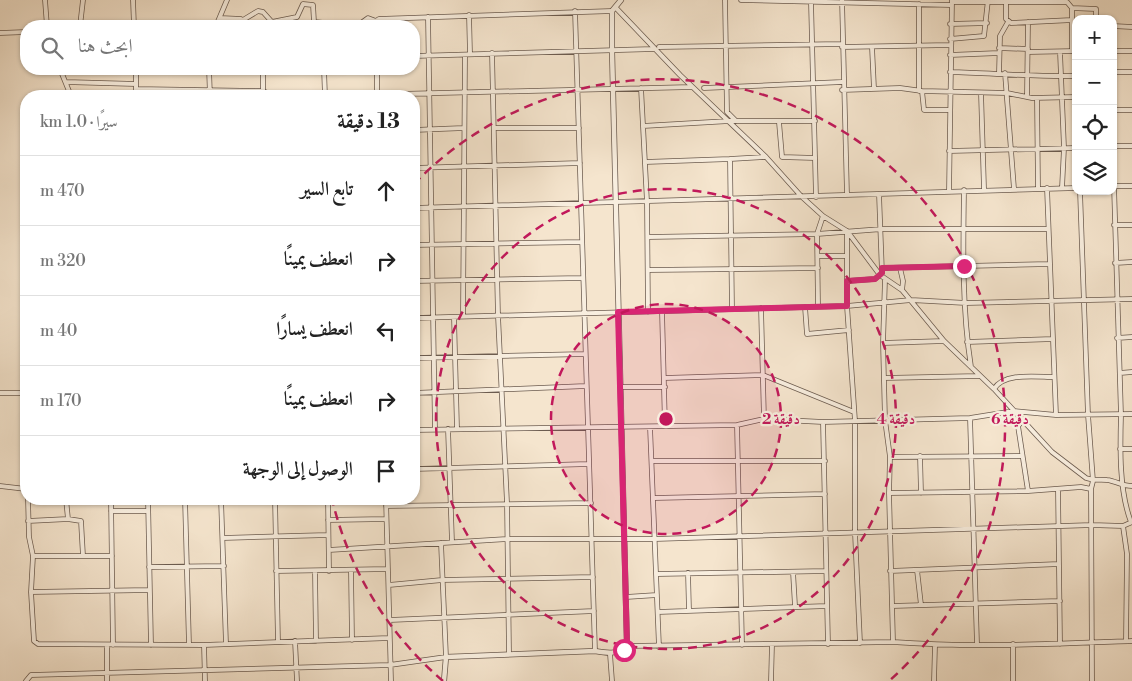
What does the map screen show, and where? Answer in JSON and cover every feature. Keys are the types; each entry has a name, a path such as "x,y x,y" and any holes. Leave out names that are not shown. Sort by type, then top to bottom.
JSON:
{"street":[{"path":"46,0 48,20"},
{"path":"81,20 83,0"},
{"path":"133,0 134,20"},
{"path":"227,0 220,18 243,20 258,11 263,12 270,20"},
{"path":"26,681 31,675 390,665 446,657 595,651 610,654 624,650 627,646 626,539 612,51 614,10 621,0"},
{"path":"725,0 728,115 738,122"},
{"path":"741,0 812,2 900,1 919,4 988,1 1066,2 1072,8 1096,9 1096,15"},
{"path":"842,1 842,90 847,195"},
{"path":"950,39 983,37 987,23 988,1"},
{"path":"999,73 999,51 1003,28 1008,22 1006,1"},
{"path":"812,2 816,197"},
{"path":"949,192 951,2"},
{"path":"282,20 293,18 299,14 303,4 313,5 314,20"},
{"path":"919,4 917,47 922,109 950,110"},
{"path":"1072,8 1072,15"},
{"path":"389,20 614,10 766,157 800,196 823,216 847,231 880,275 902,290 944,341 994,388 1052,452 1081,476 1093,481 1107,480 1124,486 1132,486"},
{"path":"575,11 595,651"},
{"path":"463,316 464,92 469,15"},
{"path":"428,17 429,167 432,207 435,429"},
{"path":"1008,22 1072,20"},
{"path":"1027,95 1028,22"},
{"path":"950,24 987,23"},
{"path":"1117,26 1132,27"},
{"path":"0,33 20,32"},
{"path":"659,47 813,44 872,47 950,45"},
{"path":"872,47 874,89"},
{"path":"420,56 612,51 653,48"},
{"path":"950,55 1028,50 1072,51"},
{"path":"1117,51 1132,51"},
{"path":"1060,52 1064,148 1062,188"},
{"path":"492,53 498,316 507,503 509,654"},
{"path":"950,72 1072,76"},
{"path":"1117,72 1132,72"},
{"path":"1006,73 1014,189"},
{"path":"63,75 69,90"},
{"path":"136,75 136,87"},
{"path":"66,82 210,90 209,75"},
{"path":"263,75 263,90"},
{"path":"324,75 325,90"},
{"path":"377,75 377,90"},
{"path":"704,88 842,82"},
{"path":"420,92 692,86"},
{"path":"642,88 648,237 648,312"},
{"path":"842,90 900,88 920,91 1027,95 1036,98 1072,97"},
{"path":"981,93 984,189"},
{"path":"1036,98 1038,188"},
{"path":"1117,110 1132,110"},
{"path":"643,126 729,121 815,121"},
{"path":"779,122 782,157 816,158"},
{"path":"420,130 464,128"},
{"path":"494,128 579,128"},
{"path":"1117,146 1132,146"},
{"path":"949,151 1072,148"},
{"path":"645,162 766,157"},
{"path":"730,159 732,308"},
{"path":"420,168 580,163"},
{"path":"1117,186 1132,186"},
{"path":"1047,188 1056,416"},
{"path":"420,208 816,197 984,189 1072,188"},
{"path":"964,190 964,266 967,342 970,366"},
{"path":"847,281 869,280 880,275 882,268 882,229 879,194"},
{"path":"1080,195 1088,415 1093,481 1091,489 1092,681"},
{"path":"329,550 507,539 655,539 1092,525 1123,526 1132,522 1124,504 1120,449 1121,415 1117,338 1114,195"},
{"path":"818,306 817,234 823,216"},
{"path":"1114,225 1132,225"},
{"path":"648,237 732,234 817,234 882,229 964,231 1048,229"},
{"path":"847,231 847,306 855,412 855,533 860,643"},
{"path":"420,245 582,242"},
{"path":"818,256 847,256"},
{"path":"1116,263 1132,262"},
{"path":"882,268 1049,264"},
{"path":"648,270 818,268"},
{"path":"900,268 904,281 902,290"},
{"path":"420,281 583,278"},
{"path":"885,279 884,378 885,420 890,457 890,571 893,642"},
{"path":"420,318 847,306 911,300 966,303 1132,299"},
{"path":"805,307 807,334 849,330"},
{"path":"761,308 764,419"},
{"path":"662,311 665,426"},
{"path":"454,317 457,429"},
{"path":"1117,338 1132,337"},
{"path":"967,342 1053,339"},
{"path":"884,343 944,341"},
{"path":"420,358 585,354"},
{"path":"1120,373 1132,372"},
{"path":"664,378 763,375 788,383 855,412"},
{"path":"884,378 980,376"},
{"path":"994,388 996,384 1015,378 1054,376"},
{"path":"420,392 586,386"},
{"path":"621,387 664,387"},
{"path":"0,393 20,393"},
{"path":"420,430 504,427 587,429 737,425 764,419 823,422 970,418 1014,411 1056,416 1132,414"},
{"path":"970,418 976,644"},
{"path":"1022,421 1018,426 1028,491"},
{"path":"823,422 828,644"},
{"path":"737,425 742,645"},
{"path":"650,427 659,647"},
{"path":"448,429 452,542"},
{"path":"1120,449 1132,449"},
{"path":"920,456 921,493"},
{"path":"890,457 971,458 1022,456"},
{"path":"652,461 824,461"},
{"path":"420,469 590,464"},
{"path":"0,486 20,488"},
{"path":"889,493 1028,491 1082,487 1091,489"},
{"path":"1058,489 1060,644"},
{"path":"654,498 825,494"},
{"path":"420,505 591,503"},
{"path":"28,505 29,537 33,556 31,592 34,641 40,644 188,645 389,638"},
{"path":"67,505 68,519"},
{"path":"111,505 113,645"},
{"path":"148,505 152,645"},
{"path":"184,505 188,645"},
{"path":"222,505 226,644"},
{"path":"275,505 278,642"},
{"path":"328,505 329,571"},
{"path":"391,681 386,506 418,505"},
{"path":"111,511 148,511"},
{"path":"28,521 68,519 82,522 83,556"},
{"path":"328,520 386,519"},
{"path":"1123,526 1127,554 1126,641"},
{"path":"222,538 328,535"},
{"path":"441,543 446,657 444,681"},
{"path":"33,556 112,556"},
{"path":"890,571 1059,564"},
{"path":"149,567 224,566"},
{"path":"276,572 388,569"},
{"path":"351,570 352,640"},
{"path":"917,570 921,605"},
{"path":"315,571 316,641"},
{"path":"657,574 826,571"},
{"path":"794,572 795,606"},
{"path":"688,573 689,611"},
{"path":"389,585 442,580 593,577"},
{"path":"31,592 149,590"},
{"path":"626,597 657,595"},
{"path":"1126,597 1132,597"},
{"path":"892,606 1060,601"},
{"path":"658,612 827,606"},
{"path":"390,620 443,616 594,611"},
{"path":"295,641 297,681"},
{"path":"627,646 893,642 935,645 1060,644 1092,641 1132,641"},
{"path":"204,644 205,681"},
{"path":"771,681 772,644"},
{"path":"1013,644 1013,681"},
{"path":"107,645 107,681"},
{"path":"934,681 935,645"},
{"path":"610,654 612,681"}],"route":[{"path":"624,650 627,644 626,539 618,312 847,306 847,281 875,279 882,273 882,268 964,266"}]}
